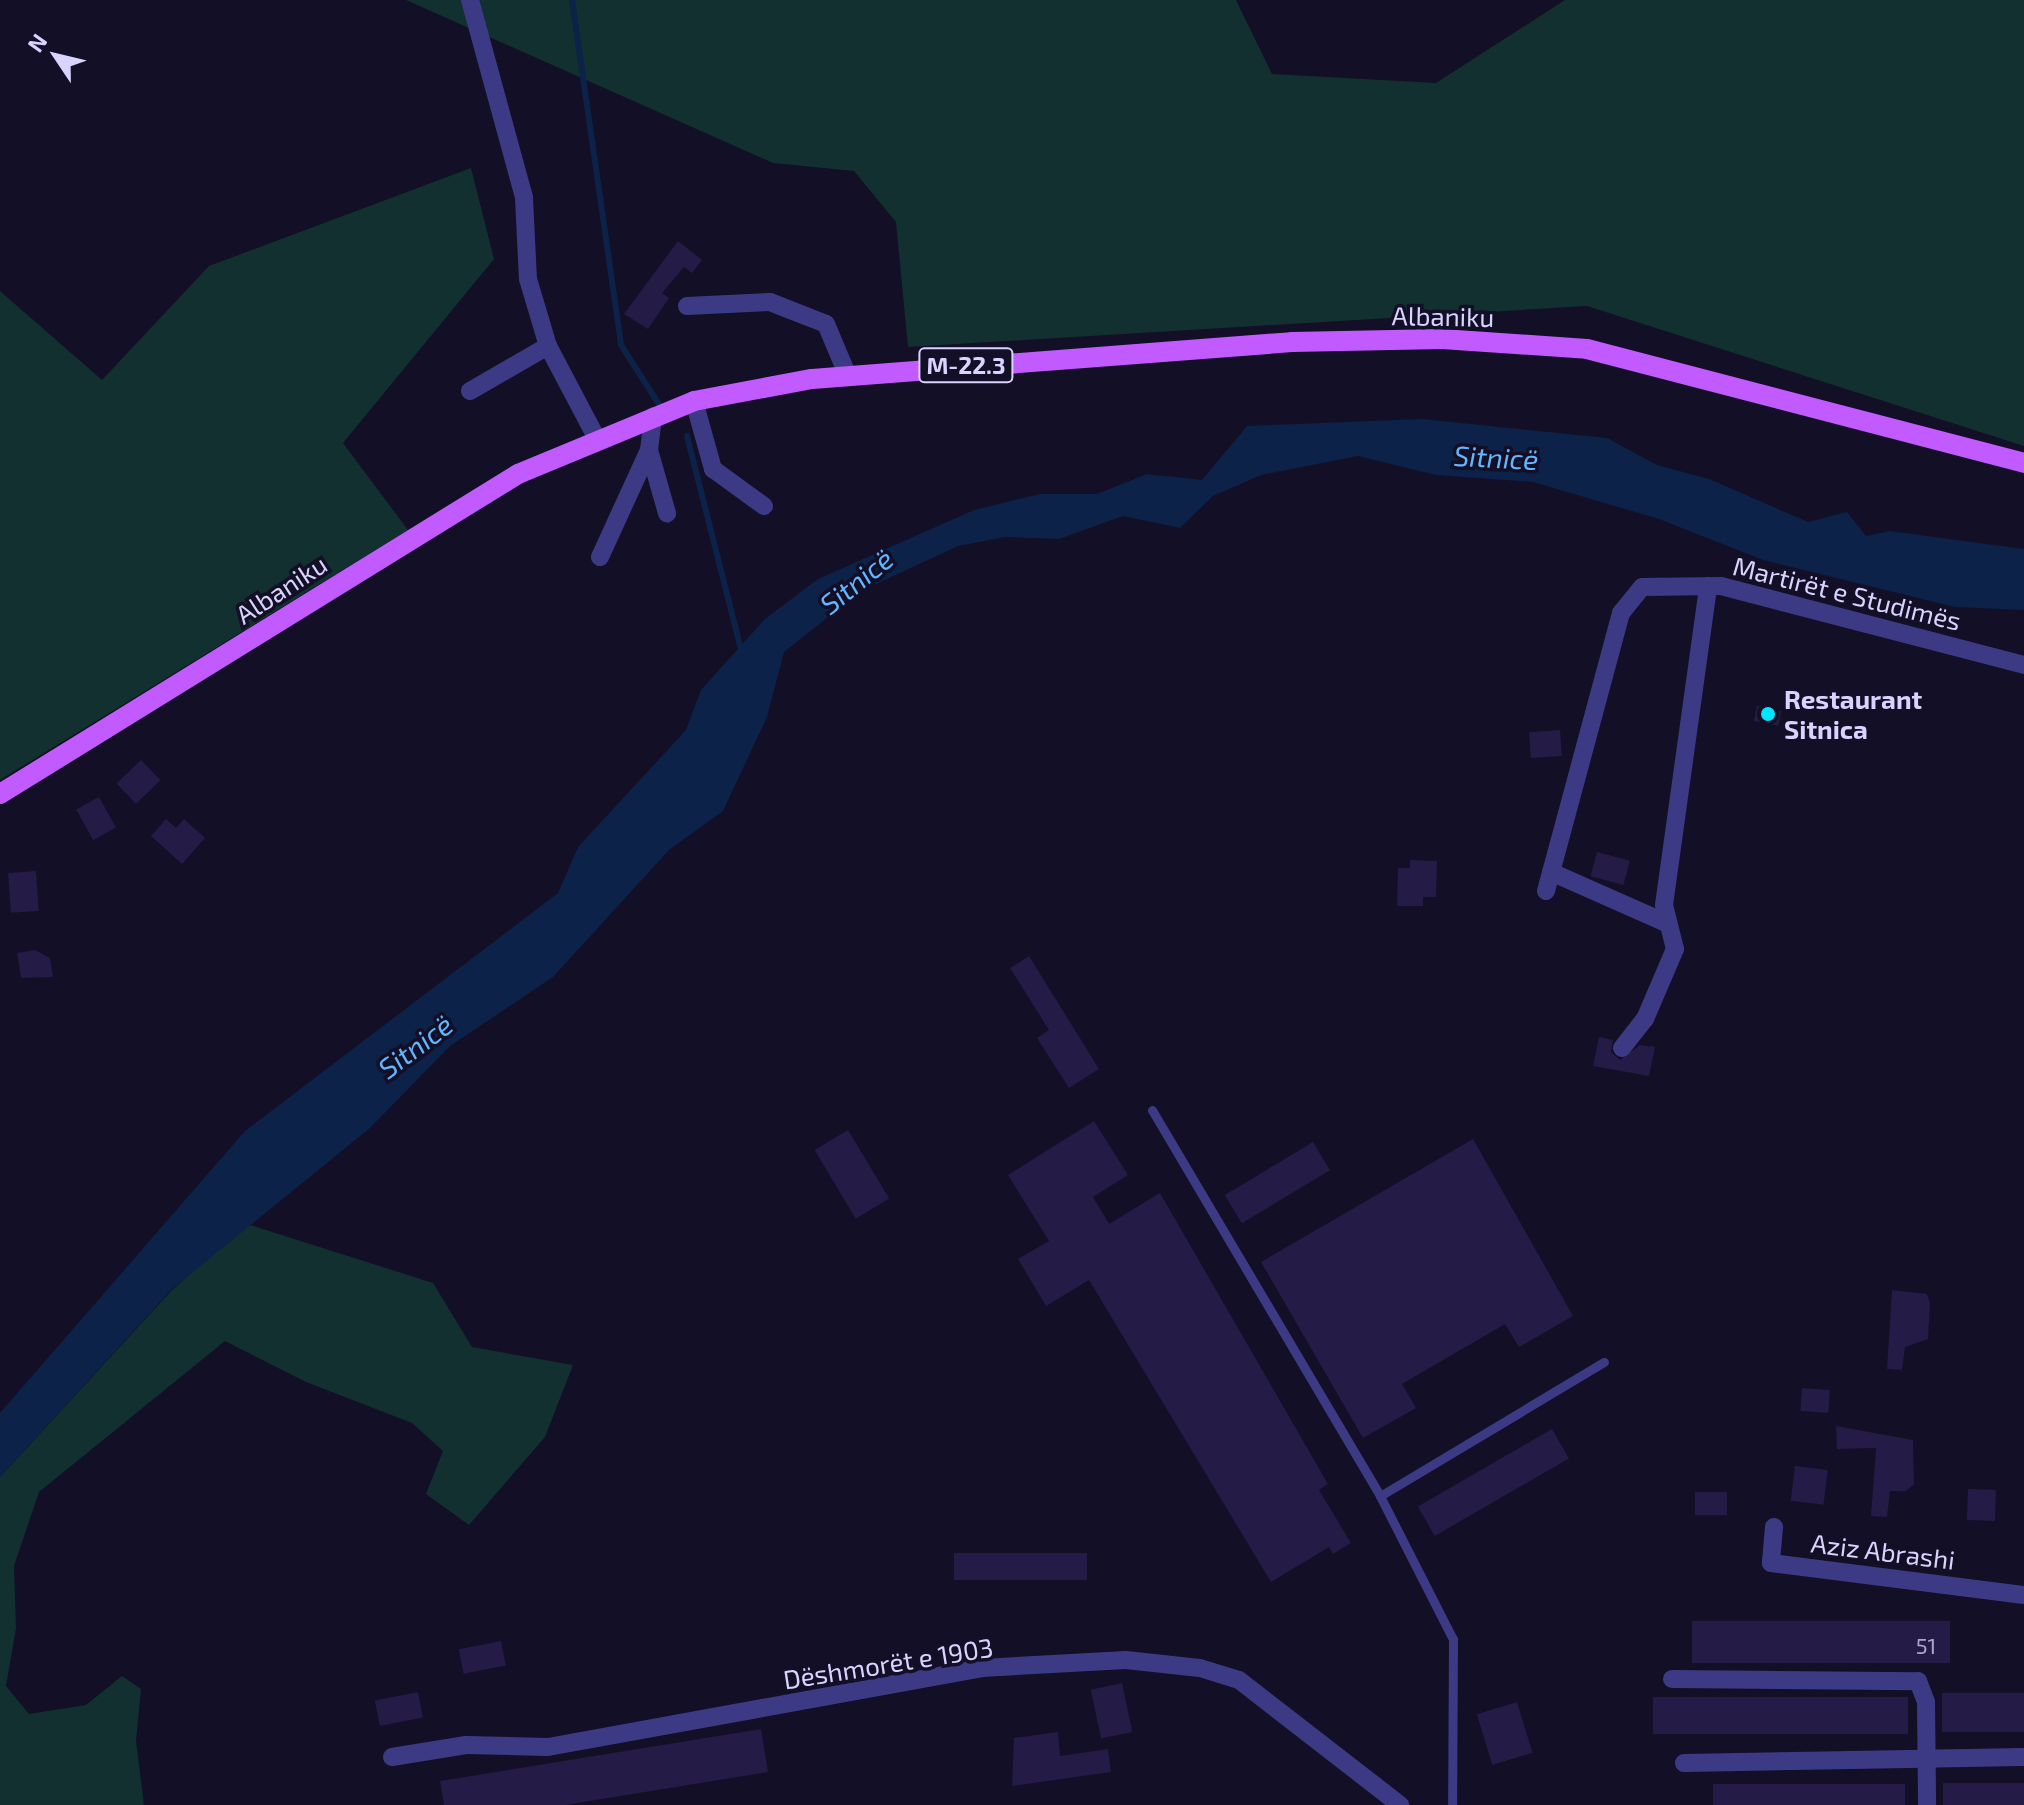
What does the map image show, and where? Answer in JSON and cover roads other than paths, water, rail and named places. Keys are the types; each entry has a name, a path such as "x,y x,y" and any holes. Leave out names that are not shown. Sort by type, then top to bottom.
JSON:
{"main road":[{"name":"Albaniku","path":"0,794 518,474 694,401 847,374 1292,342 1442,339 1587,349 2024,463"}],"street":[{"path":"470,0 524,198 528,279 548,346 597,439"},
{"path":"687,306 770,302 826,324 847,374"},
{"path":"470,391 548,346"},
{"path":"694,401 713,469 764,506"},
{"path":"600,557 649,450 653,416"},
{"path":"649,450 667,513"},
{"path":"1622,1048 1666,978 1675,949 1666,923 1683,741 1708,586"},
{"name":"Martirët e Studimës","path":"1546,891 1630,594 1642,587 1708,586 1812,606 1838,619 2024,665"},
{"path":"1551,872 1666,923"},
{"name":"Aziz Abrashi","path":"1774,1527 1771,1563 2024,1595"},
{"name":"Dëshmorët e 1903","path":"392,1757 466,1745 548,1747 982,1668 1126,1660 1200,1668 1239,1680 1400,1805"},
{"path":"1672,1679 1912,1678 1926,1702 1927,1805"},
{"path":"1684,1763 2024,1757"}],"lane":[{"path":"1152,1110 1380,1496 1453,1639 1452,1805"},
{"path":"1380,1496 1604,1362"}],"water":[{"name":"Sitnicë","path":"1423,419 1607,438 1657,465 1709,479 1808,522 1847,512 1866,536 1890,531 2024,549 2024,610 1955,607 1763,560 1659,519 1533,482 1436,475 1358,456 1261,475 1213,496 1180,528 1123,516 1059,539 1005,537 958,546 861,591 784,652 767,717 723,811 669,850 553,977 450,1046 370,1128 172,1289 0,1477 0,1413 245,1131 558,893 578,847 686,730 701,690 765,619 818,579 974,510 1040,494 1097,494 1147,474 1202,480 1247,426"}],"waterway":[{"path":"572,0 621,345 660,406"},
{"path":"687,436 742,653"}],"place":[{"name":"Restaurant Sitnica","path":"1768,714"}]}
